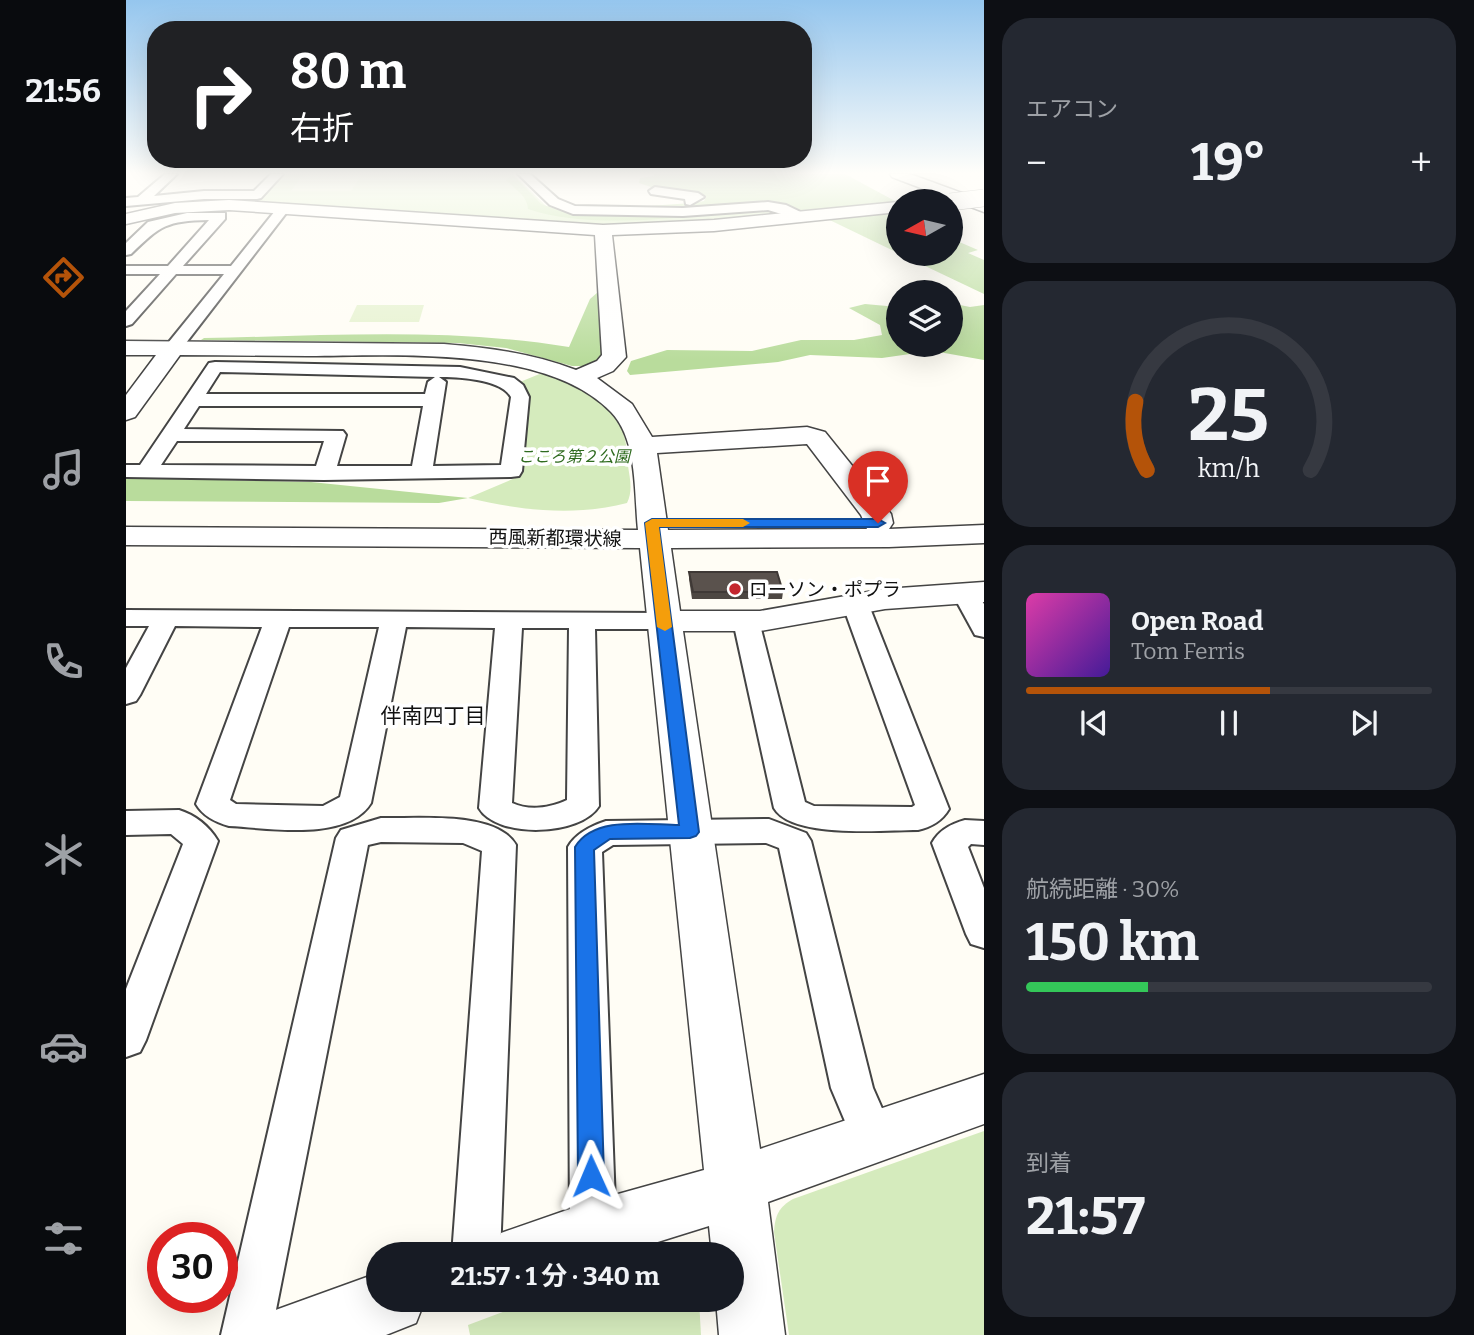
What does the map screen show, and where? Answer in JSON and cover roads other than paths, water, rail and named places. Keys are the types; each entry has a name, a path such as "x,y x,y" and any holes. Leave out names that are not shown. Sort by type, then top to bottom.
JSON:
{"street":[{"path":"126,251 141,236"},
{"path":"126,321 201,236"},
{"path":"126,412 261,236"},
{"path":"577,378 605,366 614,356 604,236"},
{"path":"126,270 233,270"},
{"path":"126,348 443,360 516,388 520,397 511,471 324,474 136,472"},
{"path":"136,472 172,435 215,368 513,359 577,378 601,391 621,407 635,424 642,446 653,531 736,1187 752,1335"},
{"path":"421,473 433,400 443,360"},
{"path":"194,400 433,400"},
{"path":"172,435 336,435 324,474"},
{"path":"642,446 807,435 816,438 876,514 878,523"},
{"name":"西風新都環状線","path":"126,536 653,531 984,520"},
{"name":"西風新都環状線","path":"126,523 653,531 889,538 984,534"},
{"path":"126,618 746,621 785,618 855,603 975,593 984,629"},
{"path":"746,621 790,808 809,817 918,818 933,809 855,603"},
{"path":"126,695 166,618"},
{"path":"278,619 212,804 229,816 328,818 355,803 394,620"},
{"path":"509,620 495,808 513,819 561,818 583,806 582,621"},
{"path":"126,823 180,822 201,841 126,1040"},
{"path":"246,1335 353,838 381,830 467,831 499,845 477,1242"},
{"path":"593,1231 585,847 606,832 769,831 789,837 796,843 852,1088 873,1138"},
{"path":"984,833 965,832 949,843 984,934"},
{"path":"561,1242 699,1201 984,1099"},
{"path":"293,1335 366,1309"}],"place":[{"name":"ローソン・ポプラ","path":"735,589"}],"district":[{"name":"伴南四丁目","path":"433,716"}],"park label":[{"name":"こころ第２公園","path":"574,456"}]}
